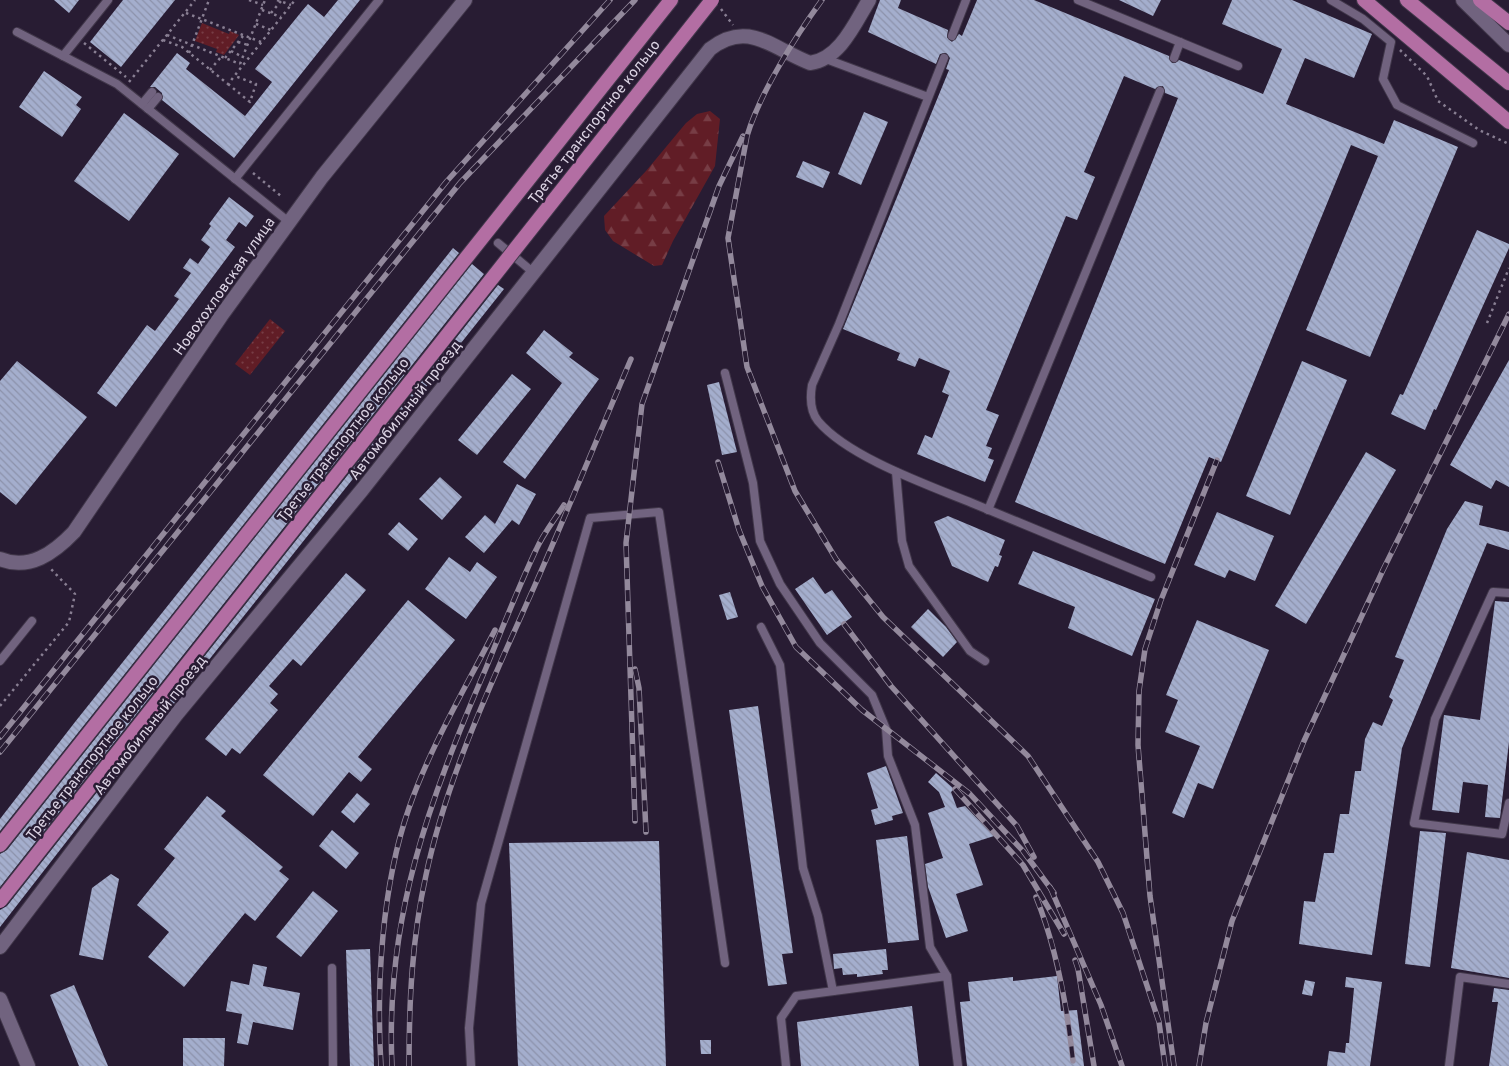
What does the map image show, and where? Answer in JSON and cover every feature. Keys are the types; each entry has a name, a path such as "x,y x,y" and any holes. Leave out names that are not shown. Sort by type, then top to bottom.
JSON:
{"main road":[{"name":"Третье транспортное кольцо","path":"0,845 94,724 671,0"},
{"path":"1364,0 1509,122"},
{"path":"1407,0 1509,83"},
{"path":"1480,0 1509,23"},
{"name":"Третье транспортное кольцо","path":"0,901 714,3"}],"street":[{"name":"Новохохловская улица","path":"0,560 14,564 31,562 59,548 74,532 216,324 322,177 465,0"},
{"path":"739,34 764,41 810,63 826,59 844,42 869,0"},
{"path":"1463,0 1509,44"},
{"name":"Автомобильный проезд","path":"0,947 176,715 362,490 710,49 720,41 739,34"},
{"path":"0,1000 28,1066"}],"lane":[{"path":"64,56 108,0"},
{"path":"235,179 379,0"},
{"path":"952,36 966,0"},
{"path":"1078,0 1238,66"},
{"path":"1331,0 1363,19 1391,42 1382,79 1397,105 1473,143"},
{"path":"17,32 124,89 289,222"},
{"path":"1174,58 1180,42"},
{"path":"944,58 839,324 812,385 810,396 817,420 841,442 896,472 1151,577"},
{"path":"826,59 928,97"},
{"path":"988,510 1160,91"},
{"path":"142,104 155,94 148,109"},
{"path":"498,243 534,273"},
{"path":"725,374 754,483 760,541 780,584 820,643 872,695 886,728 888,756 915,824 930,947 947,976 958,1066"},
{"path":"896,472 902,541 909,566 970,651 985,661"},
{"path":"471,1066 469,1028 481,904 590,518 659,512 725,963"},
{"path":"1509,593 1493,592 1435,719 1414,823 1506,835 1509,803"},
{"path":"0,661 32,621"},
{"path":"762,627 780,665 803,868 818,916 832,991"},
{"path":"332,968 334,1066"},
{"path":"786,1066 781,1018 796,996 947,976"},
{"path":"1448,1066 1460,977 1509,984"}],"path":[{"path":"124,89 195,0"},
{"path":"189,53 209,0"},
{"path":"249,0 263,5"},
{"path":"236,74 265,0"},
{"path":"228,84 295,0"},
{"path":"271,14 279,1 291,5"},
{"path":"714,3 739,34"},
{"path":"262,10 281,17"},
{"path":"186,12 261,42"},
{"path":"256,24 271,30"},
{"path":"167,35 240,64"},
{"path":"225,58 244,35"},
{"path":"163,40 182,47 250,102 256,84 236,74"},
{"path":"238,42 248,45"},
{"path":"1391,42 1427,76 1438,101 1479,130 1509,144"},
{"path":"231,52 243,57"},
{"path":"210,70 221,57"},
{"path":"245,167 281,196"},
{"path":"1488,324 1509,268"},
{"path":"0,706 69,622 75,594 41,558"}],"green space":[{"path":"202,23 229,34 230,31 239,35 224,55 216,52 217,49 195,41"},
{"path":"710,111 720,119 715,166 673,241 662,265 654,266 613,241 605,230 604,216 646,171 686,123 697,114"},
{"path":"270,319 285,331 250,375 235,364"}],"building":[{"path":"54,0 79,0 69,13"},
{"path":"123,0 175,0 121,67 90,42"},
{"path":"338,0 360,0 234,158 162,100 162,93 155,87 150,87 177,53 190,63 186,69 245,116 272,82 255,69 308,4 324,17"},
{"path":"880,0 901,0 898,8 948,30 947,37 952,42 959,34 962,36 977,0 1034,0 1169,56 1172,63 1179,60 1263,94 1282,49 1222,24 1232,0 1292,0 1372,34 1354,78 1305,58 1286,104 1384,144 1394,120 1458,147 1370,357 1306,330 1378,156 1351,145 1221,462 1209,457 1165,564 1015,502 1178,98 1165,93 1163,86 1155,89 1124,76 1084,172 1095,177 1077,220 1066,216 986,410 999,415 986,446 992,448 988,458 994,460 985,482 917,454 925,435 932,438 949,395 942,392 950,371 919,358 915,367 897,360 900,353 843,329 949,70 946,69 950,58 946,53 940,54 936,64 868,32"},
{"path":"1119,0 1161,0 1153,16"},
{"path":"44,71 82,97 76,105 81,109 62,137 19,107"},
{"path":"864,112 888,122 861,185 838,174"},
{"path":"124,113 179,154 129,221 74,181"},
{"path":"803,161 830,172 823,188 796,177"},
{"path":"229,197 254,216 246,227 239,222 226,240 235,247 116,407 97,393 147,325 155,331 179,299 174,296 191,273 183,268 190,258 198,264 210,247 201,240 211,226 209,224"},
{"path":"1477,230 1509,244 1509,248 1436,410 1434,409 1425,430 1391,414 1400,394 1403,395"},
{"path":"453,248 459,253 0,831 0,819 75,722"},
{"path":"472,264 484,274 0,887 0,854 7,850"},
{"path":"498,285 504,289 169,710 0,927 0,910 7,906"},
{"path":"544,330 573,353 569,357 599,379 525,479 503,462 562,383 526,353"},
{"path":"1509,360 1509,487 1496,480 1491,489 1450,465"},
{"path":"17,361 87,417 16,505 0,492 0,381"},
{"path":"1302,361 1347,380 1290,515 1246,496"},
{"path":"512,374 531,389 477,455 458,440"},
{"path":"719,382 737,452 722,455 707,385"},
{"path":"1366,452 1396,470 1306,624 1275,606"},
{"path":"440,477 462,497 442,520 419,499"},
{"path":"517,484 536,494 519,525 512,520 484,553 465,537 485,515 495,524"},
{"path":"1465,501 1483,506 1479,525 1509,532 1509,550 1487,543 1402,748 1372,955 1299,944 1304,901 1315,902 1324,853 1334,853 1340,814 1349,814 1355,771 1361,771 1365,739 1373,722 1382,726 1393,700 1389,697 1404,660 1395,657 1447,529"},
{"path":"1217,512 1274,536 1255,581 1229,570 1225,578 1194,565"},
{"path":"948,516 1005,540 999,555 1002,556 998,567 995,566 988,582 952,566 934,522"},
{"path":"399,522 418,539 408,551 388,534"},
{"path":"1033,551 1155,599 1132,656 1068,628 1075,607 1018,584"},
{"path":"449,557 470,572 477,562 497,577 466,619 425,589"},
{"path":"346,573 366,590 301,666 293,659 269,686 278,694 270,703 278,710 240,754 232,748 226,756 205,739"},
{"path":"813,577 825,594 832,590 852,617 827,635 795,589"},
{"path":"730,592 738,617 727,620 719,595"},
{"path":"408,600 455,640 358,757 372,769 361,782 349,772 313,816 263,775"},
{"path":"1495,601 1509,602 1509,742 1500,818 1485,817 1488,785 1463,782 1459,813 1432,810 1444,715 1480,720"},
{"path":"928,609 946,627 957,642 943,657 911,627"},
{"path":"1197,620 1269,650 1213,789 1198,783 1184,818 1172,813 1200,746 1165,732 1178,700 1166,695"},
{"path":"758,706 793,953 782,954 787,984 768,986 729,710"},
{"path":"886,766 903,813 892,816 893,820 875,825 871,810 878,808 867,773"},
{"path":"936,773 954,789 951,792 957,808 965,806 994,836 969,844 983,885 956,894 968,931 946,938 928,887 925,864 943,858 928,813 945,807 939,792 928,782"},
{"path":"357,793 370,804 354,823 341,812"},
{"path":"207,796 226,811 221,816 283,867 279,871 289,879 255,921 245,913 184,987 148,957 169,932 137,905 175,858 164,849"},
{"path":"332,830 359,853 346,869 319,846"},
{"path":"1420,831 1446,833 1430,967 1405,964"},
{"path":"907,836 919,940 888,943 876,840"},
{"path":"659,841 666,1066 518,1066 509,843"},
{"path":"1467,852 1509,860 1509,978 1451,968"},
{"path":"111,874 119,879 103,960 79,955 92,888"},
{"path":"313,891 338,911 301,957 276,937"},
{"path":"370,949 374,1066 350,1066 346,950"},
{"path":"886,949 888,970 882,970 883,974 857,977 857,974 843,975 842,968 834,969 833,954"},
{"path":"253,964 267,967 263,986 300,993 293,1030 253,1022 248,1045 237,1043 242,1014 226,1011 231,981 249,985"},
{"path":"1057,976 1061,1011 1077,1010 1084,1066 967,1066 960,1002 970,1001 968,982 1013,977 1013,981"},
{"path":"1346,977 1382,982 1370,1066 1327,1066 1329,1051 1345,1053 1346,1043 1349,1043 1354,988 1345,987"},
{"path":"1305,980 1315,982 1312,996 1302,994"},
{"path":"74,985 108,1066 79,1066 50,995"},
{"path":"1494,988 1509,990 1509,1066 1489,1066 1498,1002 1492,1002"},
{"path":"912,1006 919,1066 801,1066 797,1022"},
{"path":"183,1038 225,1038 224,1066 183,1066"},
{"path":"700,1040 711,1040 711,1054 701,1054"}],"railway":[{"path":"0,737 447,181 610,0"},
{"path":"0,752 460,183 635,0"},
{"path":"822,0 769,84 747,136 728,238 747,367 795,491 836,559 883,617 1028,756 1098,862 1123,913 1159,1022 1165,1066"},
{"path":"635,821 626,543 642,404 719,186 743,136"},
{"path":"1199,1066 1206,1023 1232,921 1304,741 1383,570 1509,314"},
{"path":"409,1066 411,994 417,922 426,875 446,801 488,691 631,359"},
{"path":"1174,1066 1150,896 1138,745 1139,691 1145,649 1161,600 1217,460"},
{"path":"718,462 739,530 762,586 796,647 862,710 970,794 1023,851 1054,893"},
{"path":"392,1066 392,1012 396,960 404,910 415,861 429,814 465,717 523,579 542,538 564,505"},
{"path":"844,624 891,686 1017,826 1034,857"},
{"path":"381,1066 379,1002 383,936 387,902 400,838 409,808 428,762 495,630"},
{"path":"635,669 639,688 646,832"},
{"path":"955,789 1023,865 1064,934"},
{"path":"1050,887 1101,1005 1122,1066"},
{"path":"1036,897 1050,937 1060,978 1068,1019 1073,1061"},
{"path":"1075,960 1094,1066"}]}
